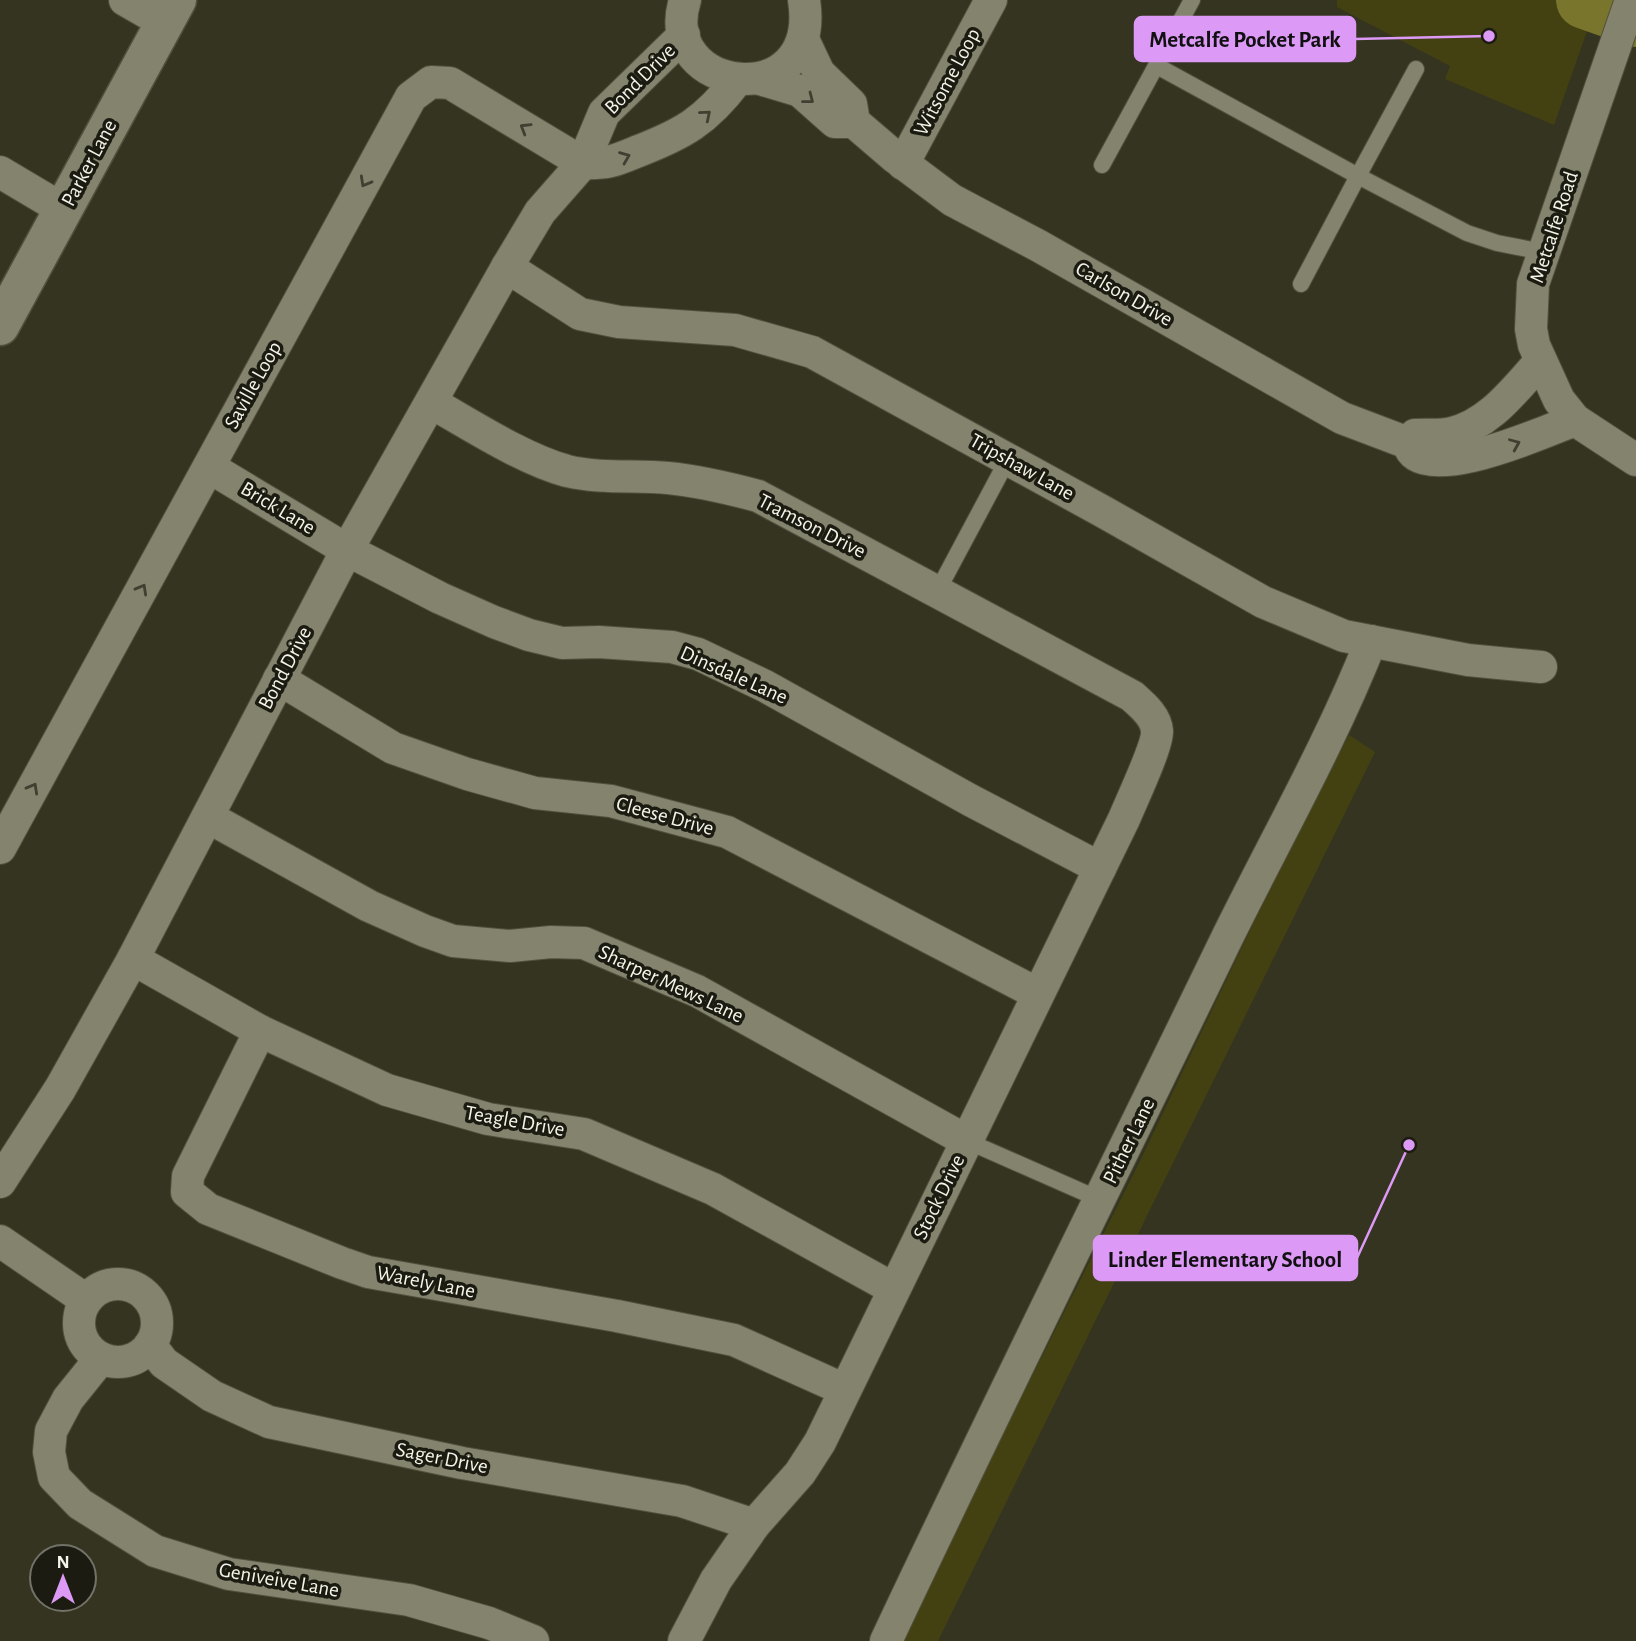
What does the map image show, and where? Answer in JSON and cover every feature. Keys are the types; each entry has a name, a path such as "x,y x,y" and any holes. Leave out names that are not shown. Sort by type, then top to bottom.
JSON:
{"street":[{"path":"125,0 171,11"},
{"path":"583,163 608,164 666,142 705,117 748,79 779,70 793,56 803,39 807,18 804,0"},
{"name":"Witsome Loop","path":"903,164 991,0"},
{"name":"Metcalfe Road","path":"1631,0 1543,251 1533,284 1531,329 1540,362 1559,400 1575,420 1636,460"},
{"name":"Parker Lane","path":"0,326 171,11"},
{"name":"Carlson Drive","path":"682,11 692,53 705,67 722,76 787,86 800,92 835,122 854,122"},
{"name":"Bond Drive","path":"0,1182 60,1089 133,959 347,550 507,267 540,212 583,163 604,113 682,11"},
{"name":"Carlson Drive","path":"803,39 819,73 851,104 854,122 903,164 952,200 1039,246 1342,418 1408,443 1415,435 1440,435 1465,444 1507,448 1575,420"},
{"name":"Saville Loop","path":"0,848 411,97 431,82 450,83 583,163"},
{"path":"0,172 64,209"},
{"name":"Tripshaw Lane","path":"507,267 580,314 619,322 735,330 812,352 1264,602 1344,636 1468,660 1541,667"},
{"name":"Carlson Drive","path":"1465,444 1481,421 1540,362"},
{"name":"Tramson Drive","path":"432,403 529,455 565,470 612,478 667,478 707,483 758,496 1132,696 1150,713 1157,731"},
{"name":"Brick Lane","path":"209,467 347,550"},
{"name":"Dinsdale Lane","path":"347,550 439,598 529,635 562,643 599,642 672,647 698,654 765,685 970,800 1100,868"},
{"name":"Pither Lane","path":"886,1641 992,1416 1101,1200 1239,914 1336,724 1371,641"},
{"name":"Cleese Drive","path":"279,679 393,748 467,775 535,793 611,801 727,832 1038,994"},
{"name":"Stock Drive","path":"684,1641 716,1580 754,1525 800,1473 820,1442 1124,819 1157,731"},
{"name":"Sharper Mews Lane","path":"208,817 369,906 453,941 510,946 551,942 584,943 684,986 967,1140"},
{"name":"Teagle Drive","path":"133,959 260,1031 387,1090 488,1119 584,1133 713,1189 894,1289"},
{"name":"Warely Lane","path":"260,1031 188,1176 187,1192 208,1209 368,1272 617,1316 734,1340 845,1390"},
{"path":"0,1241 86,1300"},
{"path":"108,1284 128,1285 146,1295 154,1306 158,1320 150,1345 140,1355 128,1361 114,1362 101,1358 89,1350 82,1339 78,1325 79,1312 95,1290 108,1284"},
{"name":"Sager Drive","path":"150,1345 164,1363 212,1396 269,1422 463,1463 682,1501 754,1525"},
{"name":"Geniveive Lane","path":"101,1358 68,1399 51,1431 49,1452 54,1477 79,1504 155,1551 229,1574 409,1600 489,1623 533,1641"}],"lane":[{"path":"1102,165 1192,0"},
{"path":"1157,66 1467,233 1497,243 1543,251"},
{"path":"1301,284 1416,69"},
{"path":"937,592 1008,459"},
{"path":"967,1140 1101,1200"}],"shaded area":[{"path":"1337,0 1598,0 1554,125 1445,79 1450,66 1337,7"},
{"path":"1349,735 1375,752 938,1641 902,1641 1141,1159 1253,924"}],"waterway":[{"path":"1585,0 1636,18"}],"place":[{"name":"Metcalfe Pocket Park","path":"1489,36"},
{"name":"Linder Elementary School","path":"1409,1145"}]}
